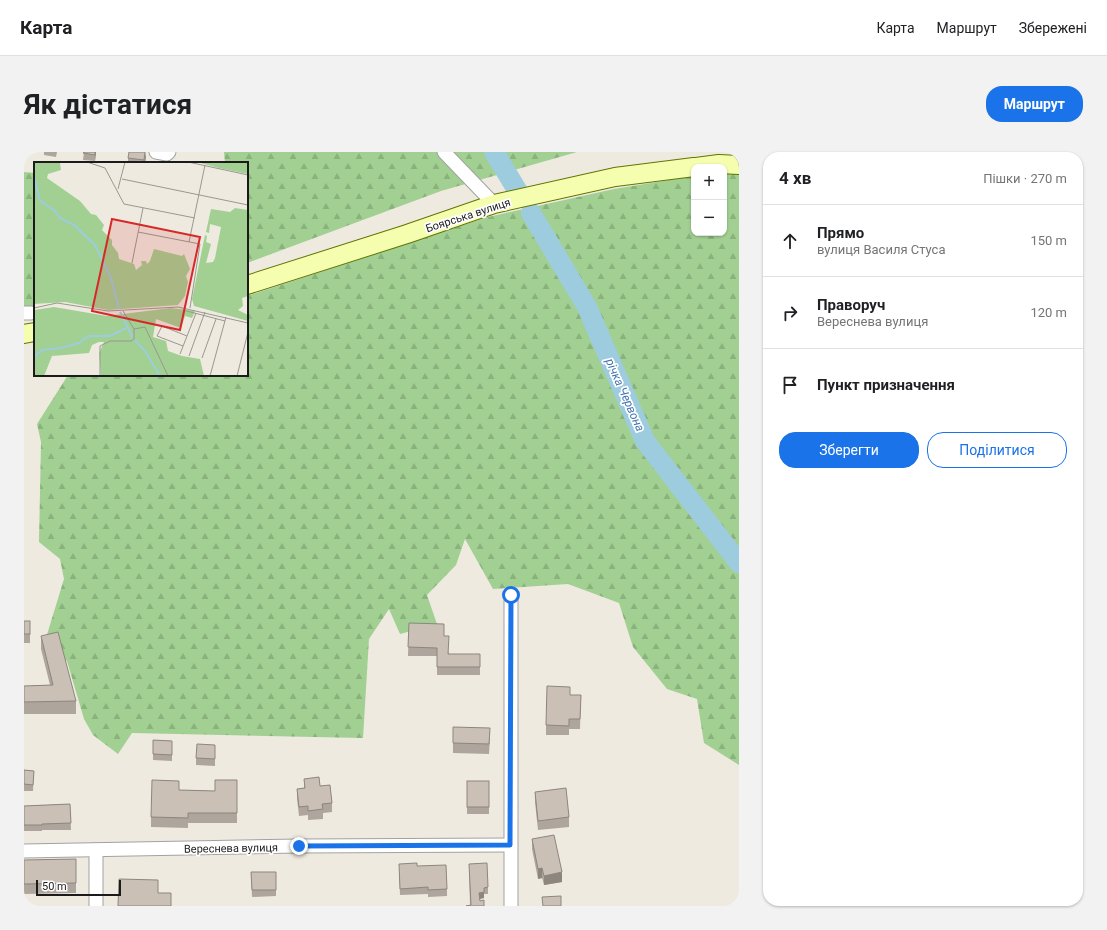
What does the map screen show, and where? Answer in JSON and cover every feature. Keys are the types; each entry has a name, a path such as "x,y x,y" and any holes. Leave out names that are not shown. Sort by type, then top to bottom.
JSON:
{"street":[{"path":"156,152 167,154 169,152"},
{"path":"444,152 494,204"},
{"name":"Боярська вулиця","path":"727,164 739,165"},
{"name":"Боярська вулиця","path":"248,285 407,234 494,204 615,177 691,168"},
{"path":"24,334 34,332"},
{"path":"511,595 511,906"},
{"name":"Вереснева вулиця","path":"24,851 292,846 510,845"},
{"path":"96,850 96,906"}],"green space":[{"path":"224,152 577,152 441,191 248,263 248,162 225,162"},
{"path":"739,171 739,765 704,743 697,699 667,689 633,647 619,603 568,584 493,589 465,539 456,565 427,595 437,624 400,634 389,609 369,639 363,738 132,733 118,754 93,735 84,719 67,661 45,641 64,579 60,559 39,542 41,442 37,424 67,376 248,376 248,296 488,217 614,189 691,176 691,236 727,236 727,172"},
{"path":"24,172 34,173 34,319 24,320"}],"building":[{"path":"95,152 95,155 83,153"},
{"path":"129,152 145,152 144,160 128,158"},
{"path":"24,621 30,621 30,634 24,634"},
{"path":"409,623 444,624 444,636 449,636 448,654 480,654 480,667 437,667 437,648 408,647"},
{"path":"58,632 76,701 24,702 24,686 53,685 41,636"},
{"path":"547,686 570,687 570,695 581,695 580,719 569,719 569,726 546,725"},
{"path":"453,727 490,728 489,744 453,743"},
{"path":"153,740 172,741 172,755 153,754"},
{"path":"197,744 215,745 215,759 196,758"},
{"path":"24,770 34,771 33,785 24,784"},
{"path":"319,777 320,786 330,785 332,803 322,804 323,809 308,811 308,806 299,807 297,789 305,788 304,779"},
{"path":"152,780 179,781 179,790 215,791 215,780 237,780 237,813 188,813 188,818 151,817"},
{"path":"467,781 489,781 489,807 467,807"},
{"path":"566,788 569,817 538,821 535,792"},
{"path":"70,804 71,823 24,825 24,806"},
{"path":"554,835 562,872 544,876 542,868 538,869 532,839"},
{"path":"76,859 76,883 24,884 24,860"},
{"path":"417,863 417,866 446,865 447,889 428,890 428,887 400,889 399,864"},
{"path":"487,863 488,887 484,888 484,892 479,893 480,901 484,900 484,906 466,906 471,905 469,864"},
{"path":"251,872 276,872 276,890 252,890"},
{"path":"119,879 158,880 158,893 171,893 171,906 118,906"},
{"path":"561,896 561,906 543,906 542,897"}],"waterway":[{"path":"494,152 520,195"},
{"name":"річка Червона","path":"531,213 587,307 645,441 739,563"}],"route":[{"path":"299,846 510,845 511,595"}]}
